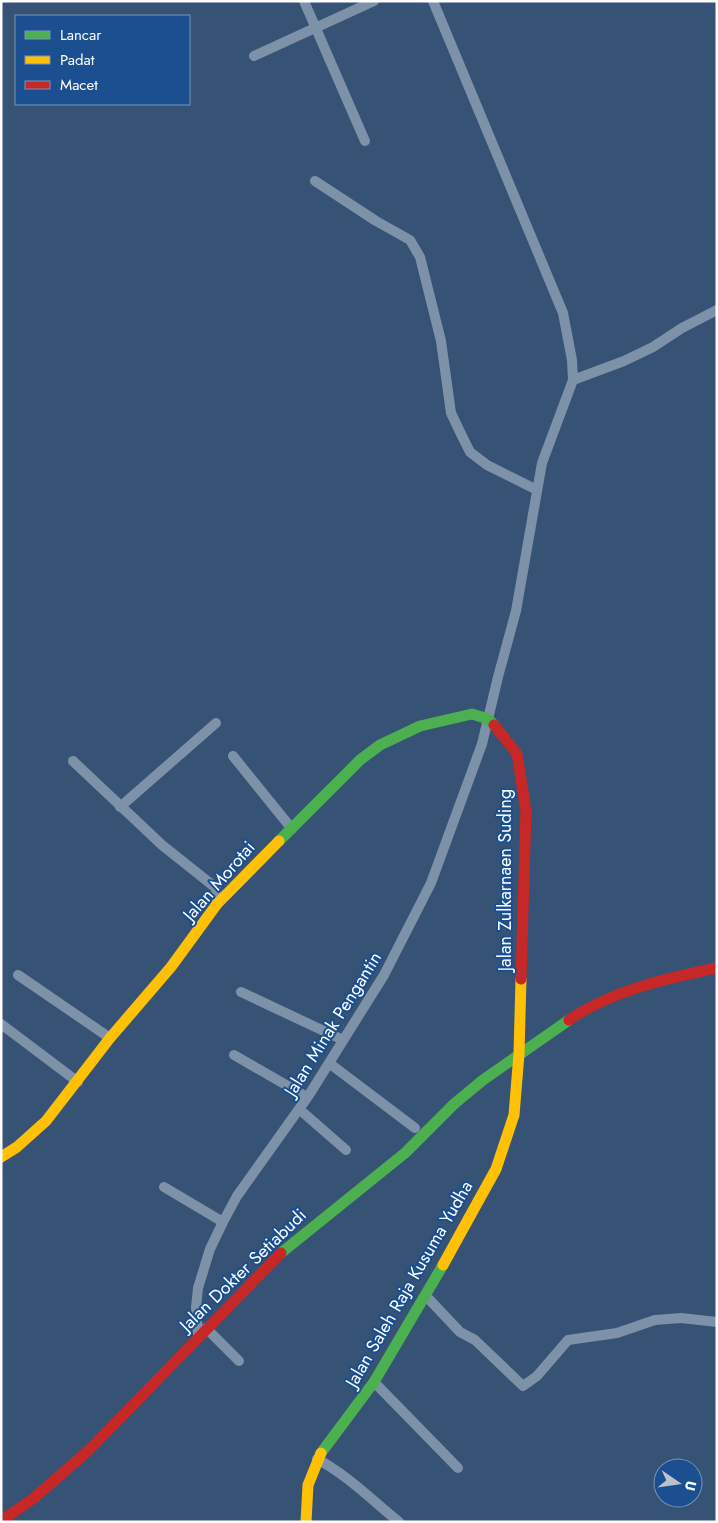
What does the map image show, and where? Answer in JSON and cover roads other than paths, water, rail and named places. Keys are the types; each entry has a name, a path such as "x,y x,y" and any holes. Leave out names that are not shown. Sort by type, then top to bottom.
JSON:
{"street":[{"path":"304,1 365,141"},
{"path":"254,56 374,1"},
{"path":"433,1 563,313 572,360 573,380 616,364 653,347 682,328 717,310"},
{"path":"315,180 376,222 410,240 420,257 441,341 451,414 470,452 487,465 536,490"},
{"name":"Jalan Minak Pengantin","path":"202,1332 196,1307 198,1288 210,1249 222,1222 237,1196 307,1097 384,975 431,883 482,744 516,611 536,490 548,443 573,380"},
{"name":"Jalan Morotai","path":"1,1158 17,1147 46,1121 78,1082 110,1038 171,967 217,904 360,760 387,742 420,726 472,714 488,719"},
{"name":"Jalan Zulkarnaen Suding","path":"488,719 500,730 517,754 526,811 519,1054"},
{"path":"120,806 216,723"},
{"path":"233,756 292,828"},
{"path":"73,762 162,845 216,888 217,904"},
{"name":"Jalan Dokter Setiabudi","path":"1,1521 34,1498 89,1450 202,1332 290,1244 405,1153 454,1104 519,1054 584,1010 623,994 668,979 717,968"},
{"path":"18,975 110,1038"},
{"path":"241,992 343,1040"},
{"path":"1,1024 78,1082"},
{"name":"Jalan Saleh Raja Kusuma Yudha","path":"306,1522 308,1485 318,1459 374,1382 426,1296 496,1169 514,1115 519,1054"},
{"path":"234,1055 307,1097"},
{"path":"329,1063 416,1128"},
{"path":"299,1109 346,1150"},
{"path":"164,1187 222,1222"},
{"path":"426,1296 460,1332 475,1340 523,1386 537,1376 568,1340 617,1333 655,1320 681,1318 717,1322"},
{"path":"202,1332 239,1361"},
{"path":"374,1382 458,1468"},
{"path":"318,1459 337,1470 358,1490 399,1522"}]}
